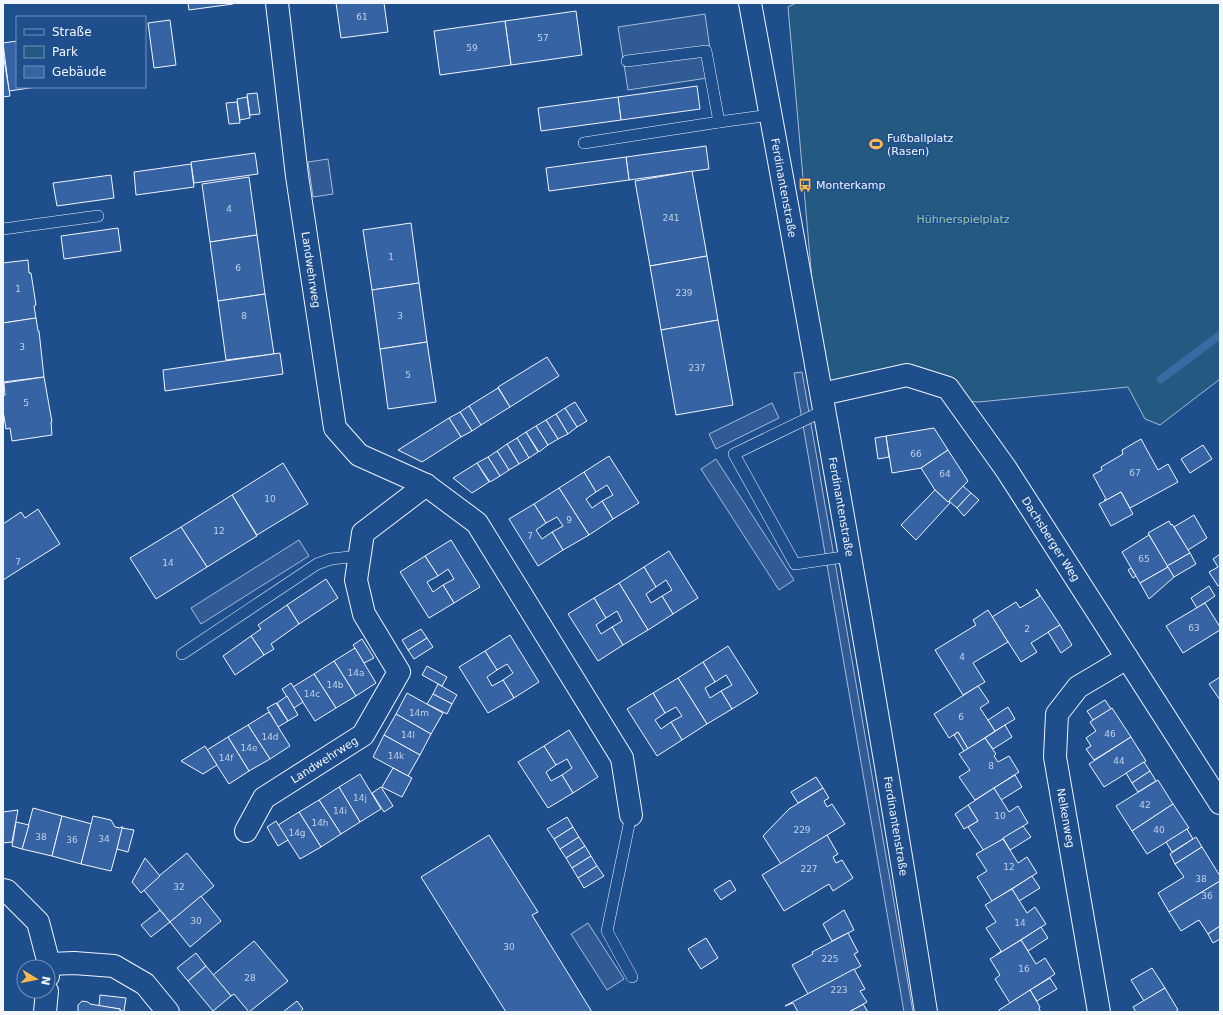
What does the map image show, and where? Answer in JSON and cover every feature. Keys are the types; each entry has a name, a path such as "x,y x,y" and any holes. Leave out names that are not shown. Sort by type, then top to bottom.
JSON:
{"street":[{"name":"Landwehrweg","path":"277,3 297,176 335,428 359,456 426,484 477,523 622,758 631,815"},
{"name":"Ferdinantenstraße","path":"750,3 850,556 904,872 926,1012"},
{"name":"Dachsberger Weg","path":"823,402 907,375 948,388 1006,469 1220,803"},
{"name":"Landwehrweg","path":"246,831 264,798 363,735 399,672 364,614 356,580 359,556 363,533 426,484"},
{"name":"Nelkenweg","path":"1099,1012 1055,757 1057,714 1078,686 1127,658"},
{"path":"3,890 7,891 38,922 46,959"},
{"path":"56,968 74,963 114,966 145,984 168,1012"},
{"path":"46,1012 47,999"}],"lane":[{"path":"627,61 706,50 719,122"},
{"path":"584,143 770,115"},
{"path":"3,229 98,216"},
{"path":"823,402 734,454 795,564 850,556"},
{"path":"182,654 317,564 331,559 359,556"},
{"path":"631,815 607,930 632,977"}],"green space":[{"name":"Hühnerspielplatz","path":"796,3 1220,3 1220,379 1160,425 1145,419 1128,387 979,402 962,401 903,377 822,394 788,7"}],"shaded area":[{"path":"705,14 714,77 628,90 618,27"},
{"path":"328,159 333,194 313,197 308,162"},
{"path":"802,372 913,1012 904,1012 794,373"},
{"path":"772,403 779,418 716,449 709,434"},
{"path":"716,459 794,580 779,590 701,469"},
{"path":"299,540 309,556 201,624 191,608"},
{"path":"588,923 624,979 607,990 571,934"}],"building":[{"path":"188,3 232,3 233,4 189,10"},
{"path":"336,3 384,3 388,32 341,38"},
{"path":"576,11 582,55 511,65 505,21"},
{"path":"170,20 176,65 154,68 148,23"},
{"path":"505,21 511,65 440,75 434,31"},
{"path":"16,41 16,88 29,88 9,91 3,43"},
{"path":"3,53 10,96 3,97"},
{"path":"697,86 700,109 621,120 618,97"},
{"path":"257,93 260,114 250,115 247,94"},
{"path":"247,97 250,118 240,120 237,99"},
{"path":"618,97 621,120 541,131 538,108"},
{"path":"237,102 240,123 229,124 226,103"},
{"path":"706,146 709,169 629,180 626,157"},
{"path":"255,153 258,174 194,183 191,162"},
{"path":"626,157 629,180 549,191 546,168"},
{"path":"191,164 194,187 136,195 134,172"},
{"path":"692,171 707,256 650,266 635,181"},
{"path":"111,175 114,198 57,206 53,183"},
{"path":"249,177 257,235 210,242 202,184"},
{"path":"411,223 419,283 372,290 363,230"},
{"path":"118,228 121,251 64,259 61,236"},
{"path":"257,235 265,294 218,301 210,242"},
{"path":"707,256 718,320 661,330 650,266"},
{"path":"28,260 29,273 31,273 36,305 34,306 36,318 3,323 3,263"},
{"path":"419,283 427,342 380,349 372,290"},
{"path":"265,294 274,354 226,360 218,301"},
{"path":"36,318 39,331 44,377 3,382 3,323"},
{"path":"718,320 733,405 676,415 661,330"},
{"path":"427,342 436,402 388,409 380,349"},
{"path":"280,353 283,374 165,391 163,370"},
{"path":"547,357 559,376 510,407 498,387"},
{"path":"44,377 52,422 52,435 12,441 10,428 6,429 3,410 3,396 5,395 4,383"},
{"path":"498,388 510,407 481,425 469,406"},
{"path":"575,402 587,421 577,427 565,408"},
{"path":"469,406 481,425 472,431 460,412"},
{"path":"565,408 577,427 568,434 556,414"},
{"path":"460,412 472,431 461,437 449,418"},
{"path":"556,414 568,434 558,439 546,420"},
{"path":"449,418 461,437 422,462 398,450"},
{"path":"546,420 558,439 548,445 536,426"},
{"path":"536,426 548,445 539,452 526,432"},
{"path":"934,428 948,450 921,468 892,473 886,436"},
{"path":"526,432 538,452 529,458 517,438"},
{"path":"886,436 889,457 878,459 875,438"},
{"path":"517,438 529,458 519,464 507,444"},
{"path":"1141,439 1158,470 1168,464 1178,482 1130,508 1121,492 1105,501 1104,500 1106,499 1093,475 1102,470 1101,467 1123,454 1122,450"},
{"path":"507,444 519,464 509,470 497,451"},
{"path":"1203,445 1212,459 1190,473 1181,459"},
{"path":"948,450 968,481 948,502 935,490 921,468"},
{"path":"497,451 509,470 500,476 488,457"},
{"path":"609,456 639,503 613,519 602,501 613,495 607,485 596,492 584,472"},
{"path":"488,457 500,476 490,482 477,463"},
{"path":"283,463 308,504 257,535 232,495"},
{"path":"477,463 489,482 472,493 453,478"},
{"path":"584,472 596,492 586,499 592,508 602,501 613,519 589,535 559,488"},
{"path":"963,486 971,493 957,508 949,501"},
{"path":"559,488 589,535 563,550 552,532 563,526 557,517 546,523 534,504"},
{"path":"935,490 950,503 916,540 901,525"},
{"path":"1121,492 1133,514 1111,526 1099,504"},
{"path":"971,493 979,500 964,516 957,508"},
{"path":"232,495 257,536 207,567 181,527"},
{"path":"534,504 546,523 536,530 542,539 552,532 563,550 538,566 509,519"},
{"path":"38,509 60,544 3,580 3,524 21,512 25,518"},
{"path":"1194,515 1207,538 1188,550 1174,527"},
{"path":"1169,521 1190,553 1167,566 1148,533"},
{"path":"181,527 207,567 156,599 130,558"},
{"path":"1149,535 1168,567 1140,583 1122,552"},
{"path":"451,540 480,587 454,603 443,585 454,579 448,569 438,576 425,556"},
{"path":"669,551 698,598 673,614 662,596 672,590 666,580 656,587 644,567"},
{"path":"1190,553 1196,564 1174,577 1167,566"},
{"path":"1220,554 1220,585 1218,586 1209,572 1218,567 1213,559"},
{"path":"425,556 438,576 427,582 433,592 443,585 454,603 429,618 400,572"},
{"path":"644,567 656,587 646,594 651,603 662,596 673,614 648,630 619,583"},
{"path":"1168,567 1174,577 1149,599 1140,583"},
{"path":"1131,568 1136,576 1133,578 1128,570"},
{"path":"326,579 338,598 299,624 287,605"},
{"path":"619,583 648,630 623,645 612,627 622,621 617,611 606,618 594,598"},
{"path":"1209,586 1215,596 1197,608 1191,598"},
{"path":"1036,589 1060,625 1031,643 1037,652 1021,662 992,617 1016,602 1020,608 1040,596"},
{"path":"594,598 606,618 596,625 601,634 612,627 623,645 598,661 568,614"},
{"path":"1205,603 1220,627 1220,630 1183,653 1166,626"},
{"path":"287,605 299,624 271,644 274,649 264,655 251,636 261,629 258,625"},
{"path":"988,610 1008,642 973,663 985,682 963,695 935,650 976,625 973,620"},
{"path":"1060,625 1072,645 1061,653 1048,632"},
{"path":"421,629 427,638 408,650 402,640"},
{"path":"510,635 539,682 514,698 503,680 513,673 507,664 497,670 485,651"},
{"path":"251,636 264,655 235,675 223,656"},
{"path":"427,638 433,647 414,659 408,650"},
{"path":"362,639 374,658 364,663 353,645"},
{"path":"728,646 758,693 732,709 721,691 732,685 726,675 715,682 703,662"},
{"path":"355,648 376,683 356,696 334,661"},
{"path":"485,651 497,670 487,677 492,686 503,680 514,698 488,713 459,667"},
{"path":"334,661 356,696 336,708 314,674"},
{"path":"703,662 715,682 705,688 710,698 721,691 732,709 707,724 678,678"},
{"path":"427,666 447,677 442,686 422,675"},
{"path":"314,674 336,708 315,721 293,687"},
{"path":"1220,677 1220,700 1209,684"},
{"path":"678,678 707,724 682,740 671,722 682,716 676,707 665,713 653,693"},
{"path":"291,683 303,702 294,708 282,689"},
{"path":"438,684 457,695 452,704 433,694"},
{"path":"978,686 989,702 980,708 995,731 968,749 958,732 949,738 934,714"},
{"path":"407,693 443,713 431,734 396,714"},
{"path":"653,693 665,713 655,720 661,729 671,722 682,740 657,756 627,709"},
{"path":"433,694 452,704 447,714 427,704"},
{"path":"287,696 298,715 288,721 277,703"},
{"path":"1105,700 1111,709 1093,720 1087,711"},
{"path":"276,703 288,721 278,727 267,708"},
{"path":"1008,707 1015,719 995,731 988,720"},
{"path":"1112,708 1131,737 1094,760 1086,749 1091,746 1086,738 1096,731 1090,722"},
{"path":"269,712 290,746 270,759 248,725"},
{"path":"396,714 431,734 420,755 384,735"},
{"path":"248,725 270,759 249,771 228,737"},
{"path":"1005,725 1012,737 993,749 985,738"},
{"path":"569,730 598,777 573,793 562,775 572,768 567,759 556,765 544,746"},
{"path":"958,732 968,749 964,751 954,735"},
{"path":"384,735 420,755 408,776 373,757"},
{"path":"228,737 249,771 229,784 207,750"},
{"path":"1131,737 1146,761 1104,787 1089,764"},
{"path":"985,738 996,754 994,756 998,762 1009,756 1019,772 975,800 959,777 970,770 959,754"},
{"path":"205,746 217,765 203,774 181,761"},
{"path":"544,746 556,765 546,772 551,781 562,775 573,793 548,808 518,762"},
{"path":"1144,762 1150,771 1132,783 1126,773"},
{"path":"393,768 412,778 402,797 382,787"},
{"path":"1150,771 1156,781 1138,792 1132,783"},
{"path":"360,774 381,809 360,822 339,787"},
{"path":"1015,775 1022,787 1001,800 994,788"},
{"path":"816,777 823,788 798,803 791,792"},
{"path":"1158,780 1173,804 1132,831 1116,806"},
{"path":"339,787 360,822 341,834 319,800"},
{"path":"381,787 393,806 384,812 372,793"},
{"path":"823,788 829,798 824,801 827,807 832,804 845,824 781,864 763,836 789,809"},
{"path":"994,788 1009,812 1018,806 1028,823 984,851 968,827 978,821 968,805"},
{"path":"319,800 341,834 321,847 299,812"},
{"path":"1173,804 1189,828 1147,854 1132,831"},
{"path":"968,805 978,821 964,829 955,814"},
{"path":"33,808 62,816 52,856 22,849"},
{"path":"18,810 12,842 3,843 3,812"},
{"path":"299,812 321,847 300,859 278,825"},
{"path":"62,816 92,824 81,864 52,856"},
{"path":"93,816 111,820 115,827 123,827 111,871 81,864"},
{"path":"567,817 573,827 554,839 547,829"},
{"path":"276,821 288,840 278,846 267,827"},
{"path":"16,822 29,825 22,849 12,846"},
{"path":"1023,826 1031,837 1010,850 1003,838"},
{"path":"573,827 579,837 560,849 554,839"},
{"path":"122,828 134,830 128,852 117,849"},
{"path":"1187,829 1193,839 1172,852 1166,842"},
{"path":"489,835 538,912 532,915 592,1012 506,1012 421,877"},
{"path":"827,835 838,854 833,857 836,863 842,860 853,878 833,891 829,884 784,911 762,875"},
{"path":"579,837 585,846 566,858 560,849"},
{"path":"1196,837 1202,847 1175,864 1170,854"},
{"path":"1003,839 1018,863 1027,857 1037,873 992,901 977,877 987,871 976,854"},
{"path":"585,846 591,856 572,868 566,858"},
{"path":"1202,847 1220,876 1220,881 1169,912 1158,893 1184,877 1175,864"},
{"path":"187,853 214,886 170,922 143,889"},
{"path":"591,856 597,866 578,878 572,868"},
{"path":"145,858 160,876 141,893 132,882"},
{"path":"597,866 604,876 584,888 578,878"},
{"path":"1032,876 1040,888 1019,901 1012,889"},
{"path":"730,880 736,890 721,900 714,890"},
{"path":"1220,881 1220,926 1208,934 1199,920 1181,931 1169,912"},
{"path":"1012,889 1027,913 1035,907 1046,924 995,956 1001,951 986,928 996,922 985,905"},
{"path":"201,896 221,921 190,947 170,922"},
{"path":"160,910 170,922 151,937 141,925"},
{"path":"844,910 854,930 832,941 823,924"},
{"path":"1220,926 1220,939 1213,943 1208,934"},
{"path":"1041,927 1048,938 1028,951 1021,940"},
{"path":"848,933 858,952 854,954 861,966 808,994 792,965 813,954 812,952"},
{"path":"706,938 718,958 701,969 688,949"},
{"path":"1021,940 1036,964 1045,958 1055,974 1010,1003 995,979 1000,975 990,959"},
{"path":"254,941 288,981 249,1012 234,994 231,996 213,975"},
{"path":"196,953 206,966 188,981 177,968"},
{"path":"206,966 231,996 213,1011 188,981"},
{"path":"1152,968 1165,988 1144,1001 1131,980"},
{"path":"854,969 865,989 860,991 867,1002 849,1012 798,1012 793,1003 785,1006"},
{"path":"1050,978 1057,989 1037,1001 1030,990"},
{"path":"1165,988 1178,1010 1175,1012 1136,1012 1133,1007"},
{"path":"1030,990 1040,1007 1039,1009 1041,1012 1000,1012 999,1010"},
{"path":"100,995 126,998 124,1011 99,1006"},
{"path":"82,1001 90,1004 120,1009 120,1012 78,1012 78,1005"},
{"path":"297,1001 303,1009 300,1012 283,1012"},
{"path":"863,1004 868,1012 849,1012 862,1005"}],"waterway":[{"path":"1161,379 1220,335"}],"place":[{"name":"Fußballplatz (Rasen)","path":"876,144"},
{"name":"Monterkamp","path":"805,185"}]}
